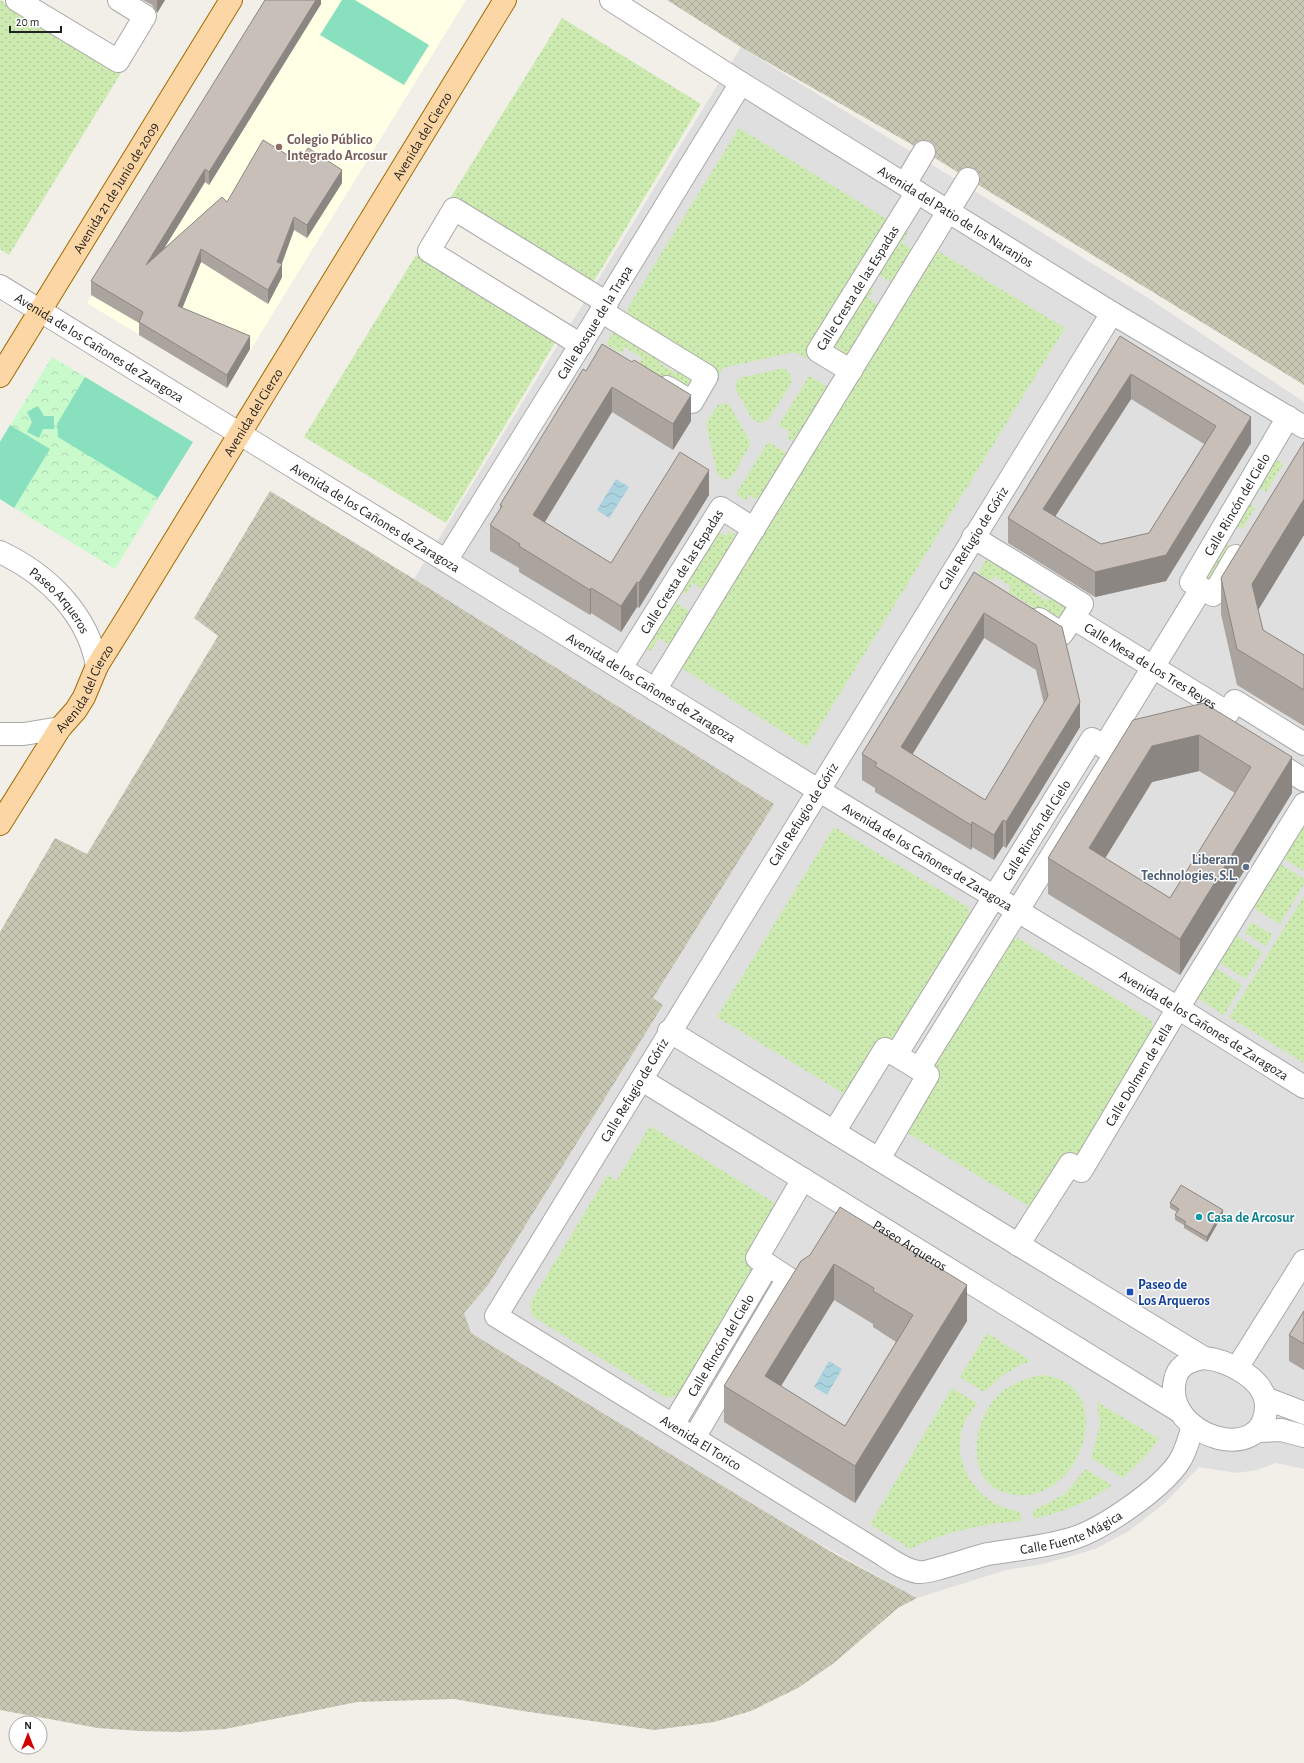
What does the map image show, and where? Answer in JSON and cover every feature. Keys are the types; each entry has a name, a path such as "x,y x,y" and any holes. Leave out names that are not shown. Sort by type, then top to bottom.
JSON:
{"main road":[{"name":"Avenida 21 de Junio de 2009","path":"0,376 231,0"},
{"name":"Avenida del Cierzo","path":"0,824 60,728 76,710 97,666 506,0"}],"street":[{"path":"17,0 118,61 145,16 119,0"},
{"name":"Avenida del Patio de los Naranjos","path":"611,0 740,83 1112,312 1296,422"},
{"name":"Calle Bosque de la Trapa","path":"446,561 604,307 740,83"},
{"name":"Calle Cresta de las Espadas","path":"851,371 818,351 911,188 924,152"},
{"path":"655,690 968,179"},
{"path":"606,349 583,341 429,251 454,210 707,376 692,402 652,378"},
{"name":"Avenida de los Cañones de Zaragoza","path":"0,286 655,690 1018,910 1304,1087"},
{"name":"Calle Refugio de Góriz","path":"496,1316 642,1080 669,1031 1112,312"},
{"name":"Calle Rincón del Cielo","path":"1248,536 1212,595 1191,582 1296,422"},
{"name":"Calle Cresta de las Espadas","path":"621,668 721,508 754,529"},
{"name":"Calle Mesa de Los Tres Reyes","path":"973,537 1082,604 1062,634 1022,608"},
{"name":"Paseo Arqueros","path":"0,552 14,558 36,572 66,601 85,630 94,650 97,666"},
{"path":"955,566 975,578"},
{"path":"1104,747 1201,588"},
{"name":"Calle Mesa de Los Tres Reyes","path":"1073,618 1228,713"},
{"name":"Calle Mesa de Los Tres Reyes","path":"1304,744 1235,701 1219,726 1304,780"},
{"path":"0,734 24,734 60,728"},
{"name":"Calle Rincón del Cielo","path":"896,1055 1092,740 1104,747 1115,754 919,1069"},
{"name":"Calle Dolmen de Tella","path":"1018,1245 1070,1164 1081,1171 1178,1008 1304,804"},
{"path":"669,1031 1204,1358"},
{"path":"834,1132 885,1049 896,1055 928,1075 879,1159"},
{"name":"Paseo Arqueros","path":"642,1080 1186,1418"},
{"name":"Calle Rincón del Cielo","path":"694,1438 798,1275 768,1266 757,1258 803,1179"},
{"path":"836,1226 848,1207"},
{"path":"1237,1368 1304,1262"},
{"name":"Calle Rincón del Cielo","path":"673,1425 768,1266"},
{"name":"Avenida El Torico","path":"496,1316 908,1569"},
{"path":"1258,1431 1265,1416 1265,1398 1255,1382 1237,1368 1220,1360 1204,1358 1189,1361 1178,1371 1172,1390 1174,1402 1186,1418 1203,1432 1230,1440 1241,1439 1258,1431 1281,1430 1304,1436"},
{"path":"1265,1398 1304,1413"},
{"name":"Calle Fuente Mágica","path":"908,1569 919,1573 978,1556 1048,1545 1075,1538 1097,1528 1159,1484 1173,1470 1185,1451 1186,1418"}],"shaded area":[{"name":"Colegio Público Integrado Arcosur","path":"273,0 466,0 227,388 87,303"},
{"path":"667,0 1304,0 1304,385 925,152 741,47"},
{"path":"741,47 1148,298 1304,402 1304,1469 1276,1463 1257,1470 1237,1473 1199,1467 1166,1502 1129,1531 1095,1549 1043,1564 1006,1570 917,1598 423,1323 414,579"},
{"path":"270,491 414,579 774,804 653,998 663,1005 488,1285 464,1313 471,1333 835,1554 917,1598 898,1608 834,1663 798,1688 751,1711 714,1722 654,1730 523,1711 454,1699 357,1702 225,1729 181,1732 98,1728 48,1719 48,1715 27,1715 0,1710 0,932 55,838 87,854 218,636 194,618"}],"green space":[{"path":"0,0 121,73 9,255 0,249"},
{"path":"342,0 355,0 429,45 404,85 320,35"},
{"path":"562,18 701,104 591,286 449,200"},
{"path":"739,128 890,221 806,358 794,352 723,368 718,377 630,323 627,309"},
{"path":"901,228 908,232 902,243 916,251 896,285 874,272"},
{"path":"933,248 1065,328 807,747 677,665"},
{"path":"416,255 556,341 446,523 304,437"},
{"path":"867,283 874,288 868,298 882,307 849,362 838,355 841,350 830,343"},
{"path":"615,330 662,358 659,363 676,373 679,369 694,378 685,392 639,364 642,358 625,347 621,353 606,344"},
{"path":"52,357 193,442 115,569 0,499 0,442"},
{"path":"784,368 790,374 792,382 768,420 760,423 752,419 736,390 736,383 739,378"},
{"path":"809,376 831,389 797,444 787,438 790,432 779,425"},
{"path":"85,377 193,442 158,498 58,437 57,424"},
{"path":"728,403 751,443 732,477 724,480 717,474 706,423 718,405"},
{"path":"38,406 44,416 54,416 54,429 43,429 39,438 27,432 32,422 27,412"},
{"path":"10,425 50,449 14,508 0,499 0,442"},
{"path":"768,442 790,455 761,502 750,495 746,501 736,494"},
{"path":"1272,458 1283,464 1266,492 1260,489 1251,505 1255,508 1242,529 1233,524"},
{"path":"716,531 726,536 729,531 741,538 707,592 693,583 686,594 678,591"},
{"path":"1222,540 1232,547 1209,584 1199,577"},
{"path":"987,558 1034,586 1031,591 1047,601 1051,596 1068,607 1058,622 1008,592 1011,586 995,576 992,581 978,573"},
{"path":"671,599 693,614 673,647 659,638 651,651 643,646"},
{"path":"1304,817 1304,871 1280,856"},
{"path":"834,827 968,907 971,922 894,1048 848,1096 717,1017"},
{"path":"1277,862 1304,879 1304,884 1280,924 1250,906"},
{"path":"1304,896 1304,1063 1229,1017"},
{"path":"1251,922 1273,935 1266,946 1245,933"},
{"path":"1232,933 1263,952 1246,979 1215,960"},
{"path":"1018,938 1152,1021 1155,1036 1078,1161 1035,1210 904,1131 926,1068 1005,943"},
{"path":"1212,966 1242,985 1224,1015 1194,996"},
{"path":"650,1126 780,1206 758,1268 680,1395 666,1398 532,1316 530,1303 608,1174 616,1181"},
{"path":"987,1333 1031,1361 1018,1366 995,1382 984,1392 960,1377"},
{"path":"1040,1375 1066,1382 1081,1398 1086,1420 1083,1444 1072,1466 1055,1484 1032,1494 1006,1493 993,1487 984,1478 979,1466 977,1439 981,1425 986,1412 993,1401 1003,1391 1020,1381"},
{"path":"952,1388 977,1403 965,1421 961,1433 961,1456 964,1468 969,1478 984,1496 994,1503 1003,1508 1020,1512 1022,1521 964,1529 936,1538 910,1549 870,1524"},
{"path":"1097,1402 1159,1439 1145,1457 1123,1478 1091,1458 1100,1424"},
{"path":"1085,1469 1112,1485 1075,1506 1034,1519 1033,1511 1066,1493"}],"water":[{"path":"616,479 629,487 609,518 597,510"},
{"path":"829,1361 842,1369 827,1395 814,1387"}],"building":[{"path":"265,0 316,0 209,172 205,169 146,265 222,197 227,202 263,140 299,162 308,148 342,170 307,225 294,217 277,262 282,264 268,290 201,249 178,306 250,336 227,375 139,322 143,312 91,281"},
{"path":"1120,336 1251,417 1166,555 1095,572 1008,518","holes":["1131,374 1216,426 1149,533 1101,544 1043,509"]},
{"path":"602,344 632,362 634,360 691,395 673,424 612,387 533,515 611,563 680,452 709,470 639,583 637,582 621,606 591,588 590,590 519,546 520,544 490,525 502,506 500,505 583,369 586,371"},
{"path":"1304,442 1304,499 1252,584 1263,630 1304,655 1304,690 1237,649 1221,578"},
{"path":"974,572 1062,627 1080,702 1006,822 1003,820 994,835 972,822 971,825 875,766 877,763 862,754","holes":["984,613 1036,645 1048,696 985,800 901,747"]},
{"path":"1204,703 1292,757 1180,939 1048,858 1133,720","holes":["1199,735 1251,767 1170,898 1089,848 1152,746"]},
{"name":"Casa de Arcosur","path":"1181,1185 1223,1210 1207,1237 1184,1224 1186,1222 1175,1215 1179,1209 1170,1203"},
{"path":"840,1207 967,1285 855,1466 724,1386 801,1261 810,1255","holes":["834,1264 874,1288 873,1291 913,1315 845,1426 765,1376"]},
{"path":"1304,1311 1304,1344 1289,1335"}],"place":[{"name":"Colegio Público Integrado Arcosur","path":"279,147"},
{"name":"Liberam Technologies, S.L.","path":"1246,867"},
{"name":"Casa de Arcosur","path":"1199,1217"},
{"name":"Paseo de Los Arqueros","path":"1130,1292"}]}
